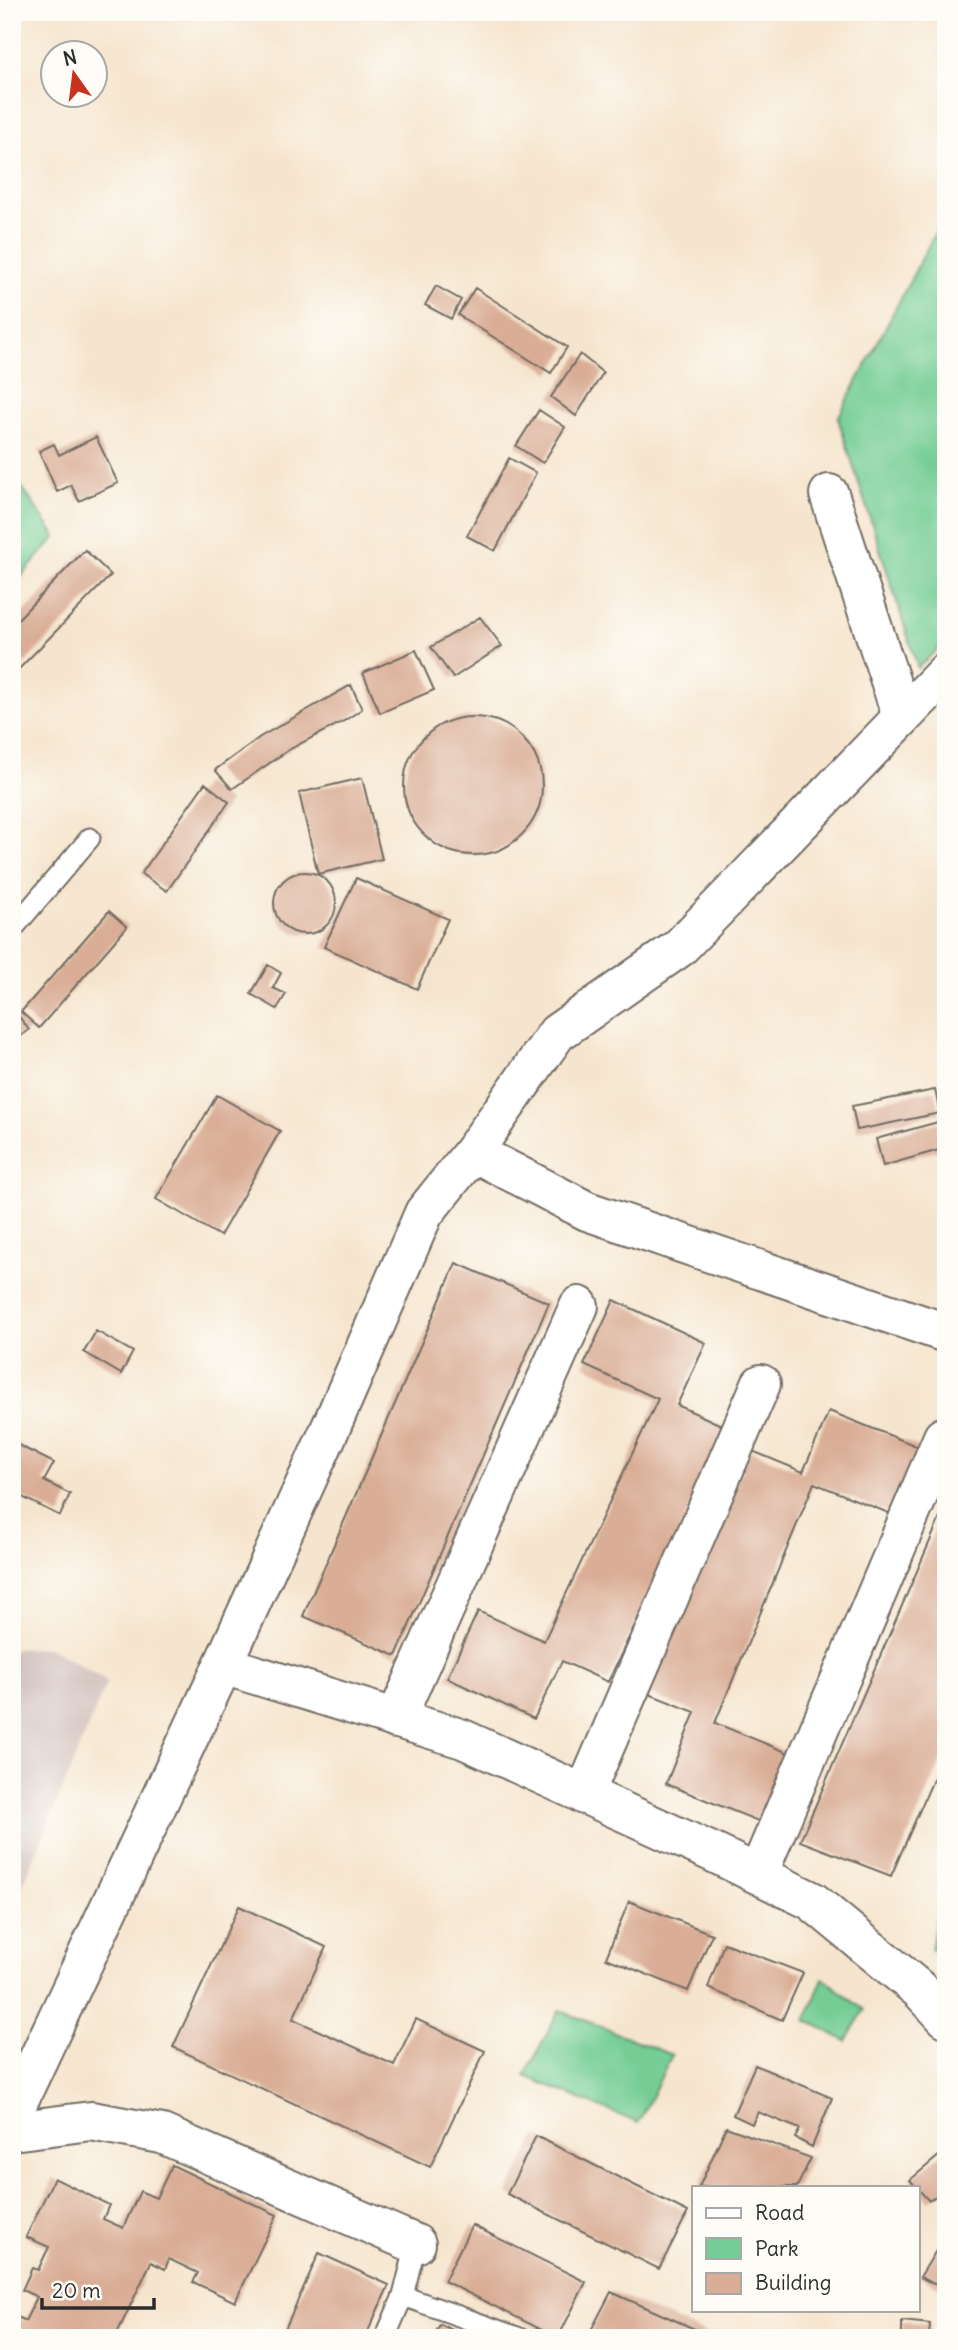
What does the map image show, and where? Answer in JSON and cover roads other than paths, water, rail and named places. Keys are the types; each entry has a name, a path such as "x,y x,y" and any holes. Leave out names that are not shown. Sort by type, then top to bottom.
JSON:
{"street":[{"path":"829,494 902,718"},
{"path":"12,2115 223,1665 424,1213 473,1152 556,1033 679,948 946,671"},
{"path":"473,1152 587,1211 946,1333"},
{"path":"396,1719 579,1306"},
{"path":"584,1795 761,1384"},
{"path":"758,1874 943,1437"},
{"path":"223,1665 463,1740 758,1874 812,1901 921,1991 946,2018"},
{"path":"12,2131 92,2121 162,2134 416,2245"}],"lane":[{"path":"12,930 90,838"},
{"path":"385,2338 403,2296 416,2245"},
{"path":"403,2296 520,2338"}]}
